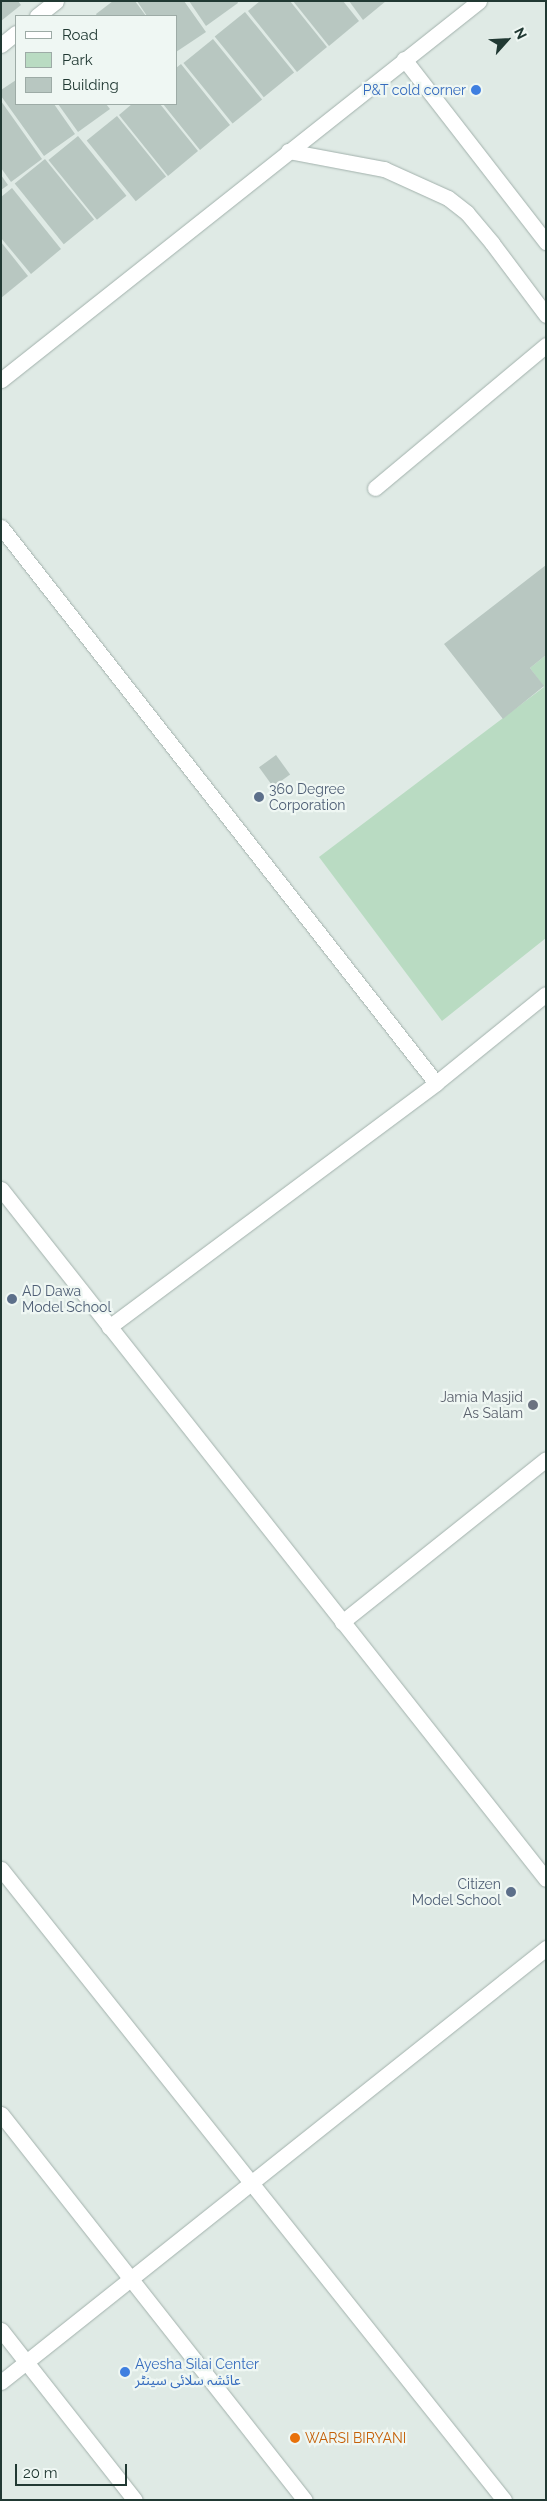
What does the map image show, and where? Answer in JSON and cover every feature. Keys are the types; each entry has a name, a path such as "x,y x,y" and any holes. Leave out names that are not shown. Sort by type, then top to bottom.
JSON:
{"street":[{"path":"39,15 56,1"},
{"path":"1,380 479,1"},
{"path":"1,45 15,34"},
{"path":"404,59 546,242"},
{"path":"288,151 384,169 448,198 467,213 492,242 546,315"},
{"path":"375,488 546,345"},
{"path":"1,528 436,1083"},
{"path":"109,1327 436,1083 546,994"},
{"path":"1,1190 546,1879"},
{"path":"342,1622 546,1459"},
{"path":"1,1869 504,2500"},
{"path":"1,2382 546,1948"},
{"path":"1,2114 305,2500"},
{"path":"1,2330 135,2500"}],"green space":[{"path":"546,655 546,938 442,1021 319,857 544,687 530,668"}],"building":[{"path":"1,1 18,1 21,5 1,21"},
{"path":"113,1 135,1 145,15 96,15"},
{"path":"137,1 184,1 206,32 178,51 178,15 146,15"},
{"path":"189,1 237,1 238,3 206,26"},
{"path":"260,1 290,1 327,47 297,72 248,11"},
{"path":"293,1 343,1 359,21 329,46"},
{"path":"349,1 386,1 363,20"},
{"path":"245,12 294,73 264,97 215,37"},
{"path":"213,39 262,100 233,124 183,63"},
{"path":"181,64 230,125 200,150 164,105 178,105 178,66"},
{"path":"15,81 15,105 55,105 75,134 44,156 1,96 1,90"},
{"path":"1,101 42,159 11,182 1,168"},
{"path":"59,105 107,105 110,109 78,132"},
{"path":"131,105 161,105 198,151 168,176 119,115"},
{"path":"117,116 166,177 136,201 87,141"},
{"path":"78,136 126,196 97,220 48,160"},
{"path":"45,159 94,220 64,244 15,184"},
{"path":"1,175 8,185 1,190"},
{"path":"12,188 61,249 31,274 1,238 1,197"},
{"path":"1,242 28,276 1,298"},
{"path":"546,565 546,655 530,668 544,686 503,719 444,644"},
{"path":"276,755 290,774 273,787 259,767"}],"place":[{"name":"P&T cold corner","path":"476,90"},
{"name":"360 Degree Corporation","path":"259,797"},
{"name":"AD Dawa Model School","path":"12,1299"},
{"name":"Jamia Masjid As Salam","path":"533,1405"},
{"name":"Citizen Model School","path":"511,1892"},
{"name":"Ayesha Silai Center عائشہ سلائی سینٹر","path":"125,2372"},
{"name":"WARSI BIRYANI","path":"295,2438"}]}
